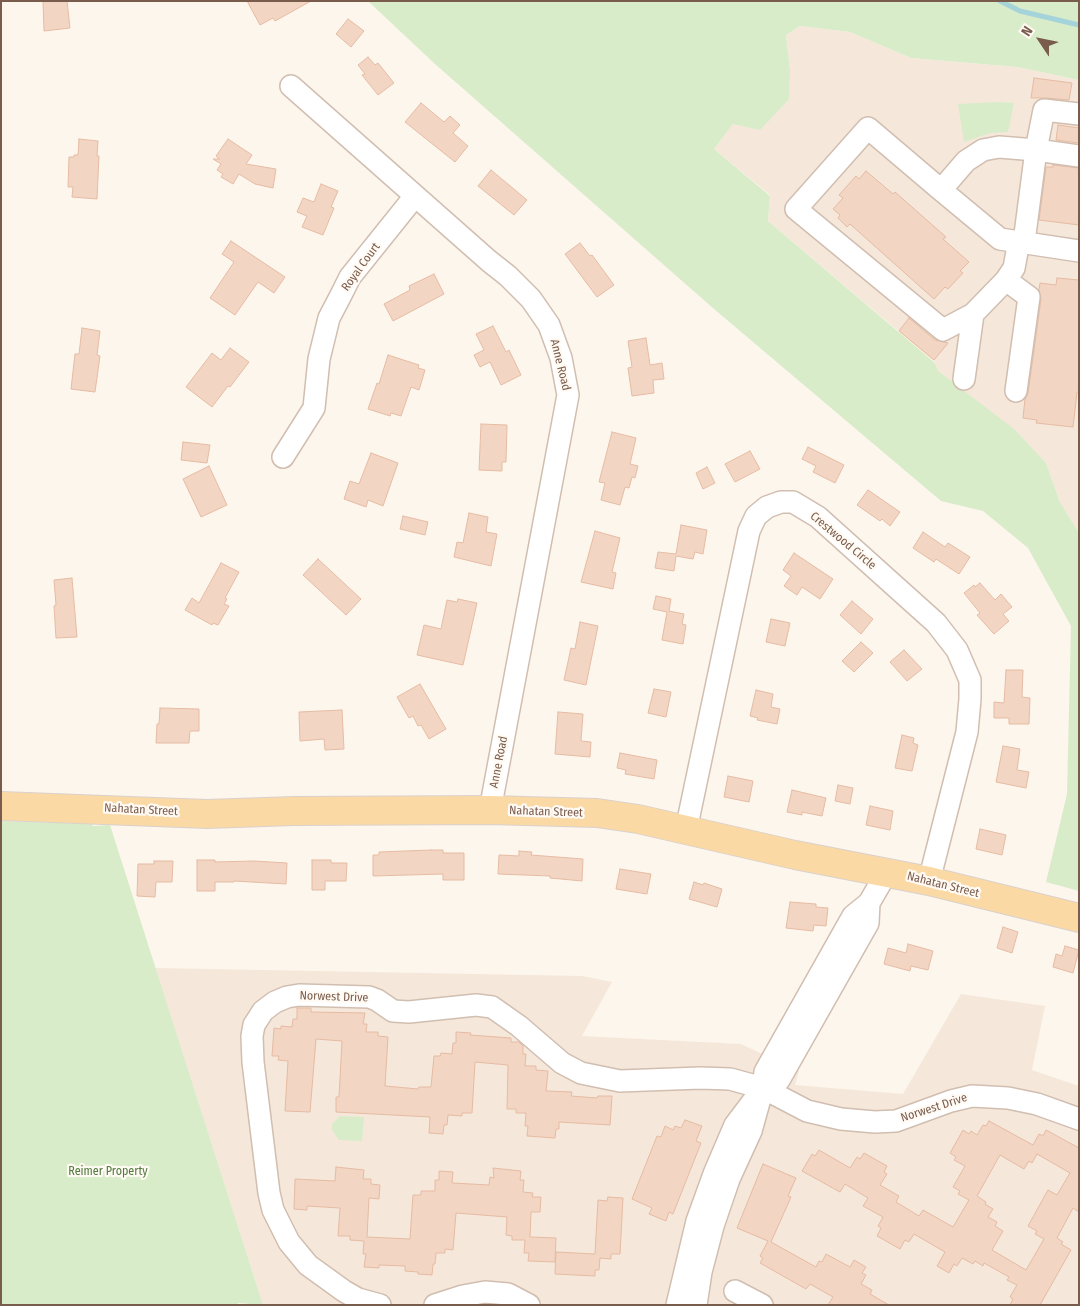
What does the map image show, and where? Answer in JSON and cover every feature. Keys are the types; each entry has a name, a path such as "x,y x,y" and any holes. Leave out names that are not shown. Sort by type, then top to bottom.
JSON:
{"main road":[{"name":"Nahatan Street","path":"1,806 207,814 294,811 490,810 598,813 638,819 795,854 929,881 1079,918"}],"street":[{"name":"Anne Road","path":"291,86 508,276 531,299 549,325 561,358 568,394 490,810"},
{"path":"1079,114 1044,110 1022,242 1014,268 1006,280 973,314 944,330 796,209 868,128 1000,239 1022,242 1079,251"},
{"path":"941,190 966,161 983,150 999,148 1036,150 1079,156"},
{"name":"Royal Court","path":"283,457 314,408 319,359 329,318 350,277 415,196"},
{"path":"1006,280 1029,297 1016,392"},
{"path":"964,380 973,314"},
{"name":"Crestwood Circle","path":"686,830 749,531 756,516 768,507 781,502 793,502 818,517 936,623 958,650 970,680 967,732 929,881"},
{"path":"678,1305 697,1221 735,1125 763,1088 779,1080 784,1072 868,923 870,903 887,872"},
{"name":"Norwest Drive","path":"380,1305 358,1299 308,1265 289,1242 273,1210 269,1193 252,1032 256,1021 265,1009 287,997 299,995 369,998 377,1000 393,1011 409,1012 482,1005 492,1007 500,1011 562,1063 581,1073 602,1079 620,1081 719,1078 735,1080 763,1088 815,1114 860,1121 889,1122 903,1119 951,1101 972,1096 1008,1098 1037,1104 1079,1119"},
{"path":"696,1305 701,1272 713,1226 730,1179 752,1131 763,1088"},
{"path":"735,1291 762,1305"},
{"path":"435,1305 462,1296 485,1292 508,1294 530,1305"}],"shaded area":[{"path":"800,26 850,32 911,58 1017,67 1079,80 1079,533 1060,502 1046,463 938,371 935,362 768,221 770,195 714,149 733,124 790,69 786,35"},
{"path":"155,968 582,976 612,982 582,1036 741,1044 799,1071 795,1085 903,1094 961,994 1045,1006 1032,1070 1079,1086 1079,1305 263,1305"}],"green space":[{"path":"368,1 1079,1 1079,80 1017,67 911,58 850,32 800,26 786,35 790,69 789,99 760,130 733,124 714,149 770,196 768,221 935,363 938,371 1014,429 1046,463 1060,502 1079,533 1079,891 1046,882 1067,794 1071,626 1028,548 983,511 941,501 714,309 435,64"},
{"path":"1014,103 1008,132 990,133 964,142 958,104"},
{"name":"Reimer Property","path":"1,821 92,824 93,826 110,825 263,1305 238,1303 238,1305 1,1305"},
{"path":"340,1116 364,1117 362,1141 339,1140 332,1130 332,1124"}],"building":[{"path":"43,1 67,1 70,28 44,31"},
{"path":"247,1 311,1 275,21 273,18 260,25"},
{"path":"348,19 364,31 351,47 336,34"},
{"path":"368,57 375,65 378,63 394,83 378,95 362,75 365,74 358,65"},
{"path":"1034,78 1072,83 1069,100 1031,98"},
{"path":"421,103 444,122 450,116 460,125 453,133 468,146 455,162 405,122"},
{"path":"1058,125 1079,128 1079,143 1056,140"},
{"path":"79,139 98,141 97,199 72,197 73,187 68,187 69,157 78,155"},
{"path":"228,139 252,155 246,164 276,169 273,188 255,184 239,174 233,184 221,177 223,174 217,170 221,164 213,159 220,159 216,156"},
{"path":"1053,165 1079,168 1079,225 1039,220 1046,167 1053,167"},
{"path":"491,170 527,200 514,215 478,186"},
{"path":"866,171 893,194 895,192 946,237 943,239 969,262 960,271 963,273 948,289 945,287 934,299 850,224 847,227 838,218 840,215 833,209 843,198 839,195 856,176 859,179"},
{"path":"321,184 338,191 331,207 334,208 323,235 302,227 307,216 297,212 303,198 314,202"},
{"path":"231,241 285,277 274,293 258,282 235,315 210,298 234,262 222,254"},
{"path":"580,243 590,256 592,255 614,285 597,297 565,254"},
{"path":"434,274 444,294 393,321 384,304 410,290 409,286"},
{"path":"1057,278 1079,280 1079,392 1077,392 1073,427 1036,423 1037,420 1023,418 1041,299 1040,283 1056,285"},
{"path":"909,318 935,340 948,343 934,360 899,331"},
{"path":"493,326 506,352 509,350 521,375 501,385 490,362 480,367 474,355 484,350 476,334"},
{"path":"82,328 100,331 97,355 100,356 95,392 71,389 75,354 79,354"},
{"path":"646,338 650,365 662,363 664,379 653,380 654,393 632,396 628,368 632,367 628,341"},
{"path":"230,348 249,362 212,407 186,387 212,353 221,360"},
{"path":"388,355 419,365 418,368 425,370 419,390 411,387 401,416 391,413 390,416 368,409 377,383 379,384"},
{"path":"481,424 507,425 506,462 502,462 502,471 479,470"},
{"path":"612,432 636,438 630,464 638,466 635,478 632,477 629,488 625,487 620,505 601,500 605,483 599,482"},
{"path":"183,442 210,445 207,463 181,460"},
{"path":"808,447 844,465 835,483 813,472 816,466 802,459"},
{"path":"750,451 760,469 735,482 725,464"},
{"path":"371,453 398,463 383,506 368,500 366,507 344,499 350,481 359,484"},
{"path":"209,466 227,505 201,517 183,479"},
{"path":"707,467 715,483 703,489 696,473"},
{"path":"868,490 900,512 890,526 882,519 880,521 857,505"},
{"path":"469,513 488,517 486,532 497,534 491,566 454,557 457,542 463,543"},
{"path":"403,516 428,522 425,535 400,529"},
{"path":"681,525 707,530 703,554 695,552 693,559 676,556 674,571 655,568 658,552 676,554"},
{"path":"595,531 620,538 612,572 616,573 613,589 581,582"},
{"path":"923,532 945,547 948,543 970,557 959,574 936,559 934,562 913,548"},
{"path":"794,553 833,579 820,599 802,587 797,595 784,586 791,576 783,570"},
{"path":"318,559 361,599 346,615 303,575"},
{"path":"221,563 239,572 225,598 227,599 224,604 229,606 218,625 213,623 212,625 185,610 192,598 199,603"},
{"path":"72,578 77,637 56,638 54,580"},
{"path":"980,583 995,600 1001,594 1012,607 1003,614 1009,621 994,634 977,615 980,613 964,593"},
{"path":"656,596 671,599 669,611 684,614 682,624 686,625 683,644 662,640 667,612 653,609"},
{"path":"458,599 477,603 463,665 417,655 424,625 441,629 447,600 457,602"},
{"path":"852,601 873,619 861,634 840,615"},
{"path":"771,619 790,623 785,646 766,642"},
{"path":"580,622 598,626 586,685 564,680 571,648 575,649"},
{"path":"861,642 873,653 854,672 842,661"},
{"path":"904,650 922,669 907,681 890,662"},
{"path":"1006,670 1023,670 1022,697 1030,698 1029,724 1009,724 1009,718 994,718 994,702 1004,703"},
{"path":"420,684 446,729 429,739 421,725 418,726 413,716 409,718 397,697"},
{"path":"654,689 671,692 666,717 648,713"},
{"path":"756,690 773,694 771,707 780,709 777,724 757,720 758,718 750,716"},
{"path":"160,708 199,709 199,731 190,731 189,743 156,743"},
{"path":"342,710 344,749 325,750 324,739 300,741 299,712"},
{"path":"558,712 583,714 581,741 591,742 590,757 555,754"},
{"path":"902,735 914,738 913,743 918,745 912,771 895,768"},
{"path":"1003,746 1020,749 1017,770 1029,772 1026,788 996,782"},
{"path":"620,753 657,760 654,779 625,774 626,770 617,768"},
{"path":"728,776 753,781 749,802 724,797"},
{"path":"838,785 853,788 850,804 835,801"},
{"path":"792,790 826,798 822,816 802,812 802,815 787,812"},
{"path":"870,806 893,811 890,830 866,825"},
{"path":"980,829 1006,835 1002,855 976,849"},
{"path":"443,850 443,853 464,853 464,880 443,880 443,874 373,876 373,855 379,855 379,852"},
{"path":"519,851 532,852 531,855 583,859 582,881 550,878 550,876 498,874 499,855 519,856"},
{"path":"197,860 287,863 286,884 234,881 215,882 215,891 197,891"},
{"path":"312,860 331,860 331,863 347,863 346,881 325,881 325,890 312,890"},
{"path":"154,861 173,861 172,882 156,882 155,897 137,896 138,864 154,864"},
{"path":"620,869 651,874 647,894 616,889"},
{"path":"694,882 722,889 717,907 689,899"},
{"path":"790,902 816,904 816,907 828,908 826,926 814,925 813,931 786,928"},
{"path":"1003,927 1018,932 1012,953 997,948"},
{"path":"908,944 933,951 928,970 911,966 910,971 884,964 888,948 906,953"},
{"path":"1065,946 1079,950 1073,973 1053,967 1056,954 1062,956"},
{"path":"297,1008 311,1008 311,1012 365,1013 363,1024 367,1024 366,1032 378,1032 378,1036 388,1037 385,1086 418,1089 419,1087 431,1087 434,1056 440,1056 441,1053 452,1054 453,1043 456,1043 456,1032 511,1038 511,1042 519,1042 523,1046 523,1054 526,1054 525,1066 536,1066 536,1070 548,1071 546,1091 572,1092 571,1096 597,1098 598,1096 612,1096 610,1125 559,1122 559,1129 556,1129 555,1138 527,1136 528,1126 525,1126 526,1113 516,1113 516,1109 507,1109 508,1065 475,1062 472,1113 462,1113 462,1116 448,1115 447,1125 444,1125 443,1134 429,1133 430,1117 336,1112 336,1097 339,1097 342,1041 316,1039 310,1112 285,1111 288,1061 278,1060 279,1056 272,1056 274,1028 281,1029 281,1026 292,1027 293,1019 297,1019"},
{"path":"685,1120 702,1126 696,1141 701,1143 673,1214 669,1212 666,1221 649,1214 652,1208 632,1199 657,1136 661,1137 665,1126 673,1130 675,1126 681,1128"},
{"path":"989,1121 1033,1145 1039,1134 1043,1136 1046,1130 1079,1148 1079,1212 1073,1208 1057,1238 1063,1242 1061,1244 1071,1250 1040,1305 1010,1305 1013,1299 1010,1297 1017,1285 1007,1280 1009,1277 984,1263 983,1266 975,1261 973,1264 962,1258 957,1266 954,1264 949,1273 937,1266 945,1252 914,1234 909,1242 905,1240 900,1249 877,1236 881,1228 878,1226 883,1217 863,1206 868,1198 845,1184 840,1192 802,1171 812,1154 815,1156 819,1150 850,1168 857,1157 860,1159 864,1153 887,1166 884,1172 887,1174 880,1185 899,1196 896,1202 919,1216 923,1210 953,1227 969,1200 958,1194 960,1191 953,1187 965,1166 954,1160 956,1157 950,1153 963,1130 969,1134 971,1131 977,1135 983,1125 986,1126","holes":["1037,1154 1070,1173 1057,1195 1048,1190 1028,1226 1037,1231 1035,1234 1044,1239 1026,1270 992,1250 1003,1231 995,1226 997,1222 988,1217 993,1209 977,1196 1000,1155 1024,1169 1029,1161 1032,1163"]},
{"path":"763,1164 796,1178 788,1196 791,1197 771,1242 816,1267 819,1261 822,1262 826,1254 850,1267 854,1260 866,1267 862,1273 866,1275 861,1284 872,1290 870,1294 889,1305 828,1305 833,1297 810,1284 806,1289 760,1263 763,1258 760,1256 768,1241 737,1228"},
{"path":"336,1167 364,1170 363,1179 371,1179 371,1184 380,1185 379,1199 369,1198 367,1237 410,1239 413,1195 421,1195 421,1191 435,1191 435,1180 439,1180 439,1171 453,1172 452,1183 489,1185 490,1177 494,1178 493,1168 521,1171 520,1180 524,1180 523,1192 533,1193 532,1197 541,1197 540,1212 531,1212 530,1237 556,1238 555,1262 528,1261 529,1253 524,1253 525,1240 512,1240 512,1236 506,1235 507,1217 456,1213 453,1250 445,1249 445,1253 436,1253 432,1275 405,1271 405,1266 379,1265 379,1268 364,1267 366,1254 363,1254 364,1241 350,1240 350,1236 338,1236 340,1208 307,1206 307,1210 294,1209 295,1179 335,1181"},
{"path":"608,1197 623,1198 620,1254 611,1254 611,1259 600,1258 599,1270 595,1270 595,1276 555,1274 556,1252 595,1254 598,1200 607,1201"}],"waterway":[{"path":"1000,1 1020,11 1079,25"}]}
